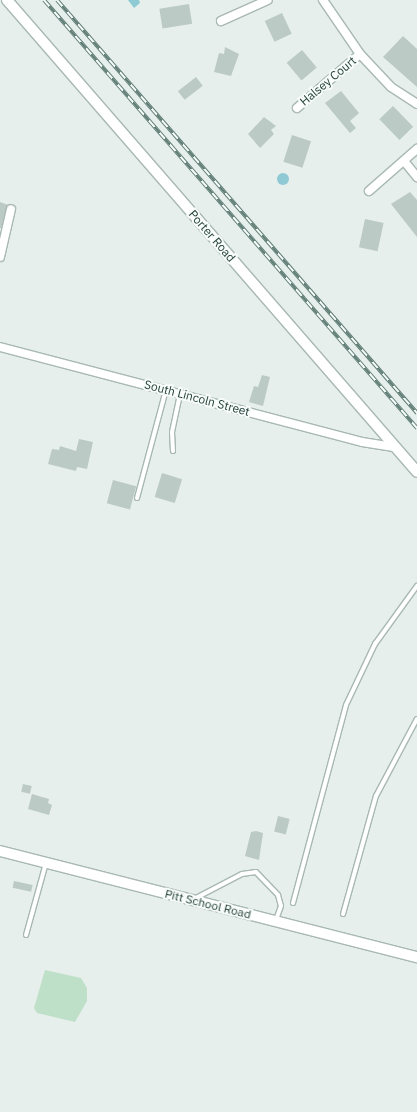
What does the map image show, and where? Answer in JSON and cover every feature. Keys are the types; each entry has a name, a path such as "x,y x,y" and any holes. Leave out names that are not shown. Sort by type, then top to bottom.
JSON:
{"street":[{"name":"Porter Road","path":"7,0 417,472"},
{"path":"221,22 268,0"},
{"path":"323,0 360,54 390,86 417,104"},
{"name":"Halsey Court","path":"296,108 360,54"},
{"path":"369,191 417,149"},
{"path":"404,161 417,176"},
{"path":"0,258 11,209"},
{"name":"South Lincoln Street","path":"0,347 166,389 362,442 394,447"},
{"name":"Pitt School Road","path":"0,850 417,957"}],"lane":[{"path":"137,498 166,389"},
{"path":"173,451 172,432 180,393"},
{"path":"293,903 346,705 375,644 417,586"},
{"path":"343,914 376,796 417,719"},
{"path":"26,935 46,862"},
{"path":"193,900 242,874 256,872 278,895 281,906 275,921"}],"green space":[{"path":"45,970 81,978 87,988 87,1001 75,1022 37,1013 34,1008"}],"water":[{"path":"128,0 139,0 140,3 134,8"},
{"path":"283,173 287,175 289,179 287,183 283,185 279,183 277,179 279,175"}],"building":[{"path":"189,4 192,24 162,28 159,9"},
{"path":"282,13 292,34 275,42 265,21"},
{"path":"403,36 417,49 417,87 383,57"},
{"path":"225,47 239,54 231,76 214,72 219,53 224,54"},
{"path":"302,50 317,68 301,80 287,63"},
{"path":"196,77 203,86 185,100 178,91"},
{"path":"341,91 359,113 350,121 356,128 350,133 325,103"},
{"path":"393,106 413,127 399,140 379,119"},
{"path":"264,117 276,126 271,130 274,134 260,148 248,134"},
{"path":"292,135 311,141 302,168 283,162"},
{"path":"410,192 417,200 417,237 391,204"},
{"path":"0,202 8,205 1,228 0,228"},
{"path":"365,219 384,223 378,251 359,247"},
{"path":"262,375 270,377 263,406 249,402 254,386 258,387"},
{"path":"79,439 93,442 87,469 77,467 76,471 48,464 52,449 59,450 60,446 76,451"},
{"path":"162,473 182,479 175,503 155,497"},
{"path":"113,480 136,486 130,509 107,503"},
{"path":"23,784 32,786 30,794 21,792"},
{"path":"32,794 49,799 48,803 52,805 49,815 28,809"},
{"path":"278,816 290,819 286,834 274,832"},
{"path":"256,831 263,833 259,860 245,856 251,832"},
{"path":"14,881 33,885 31,892 13,888"}],"railway":[{"path":"44,0 417,428"},
{"path":"57,0 417,413"}]}
